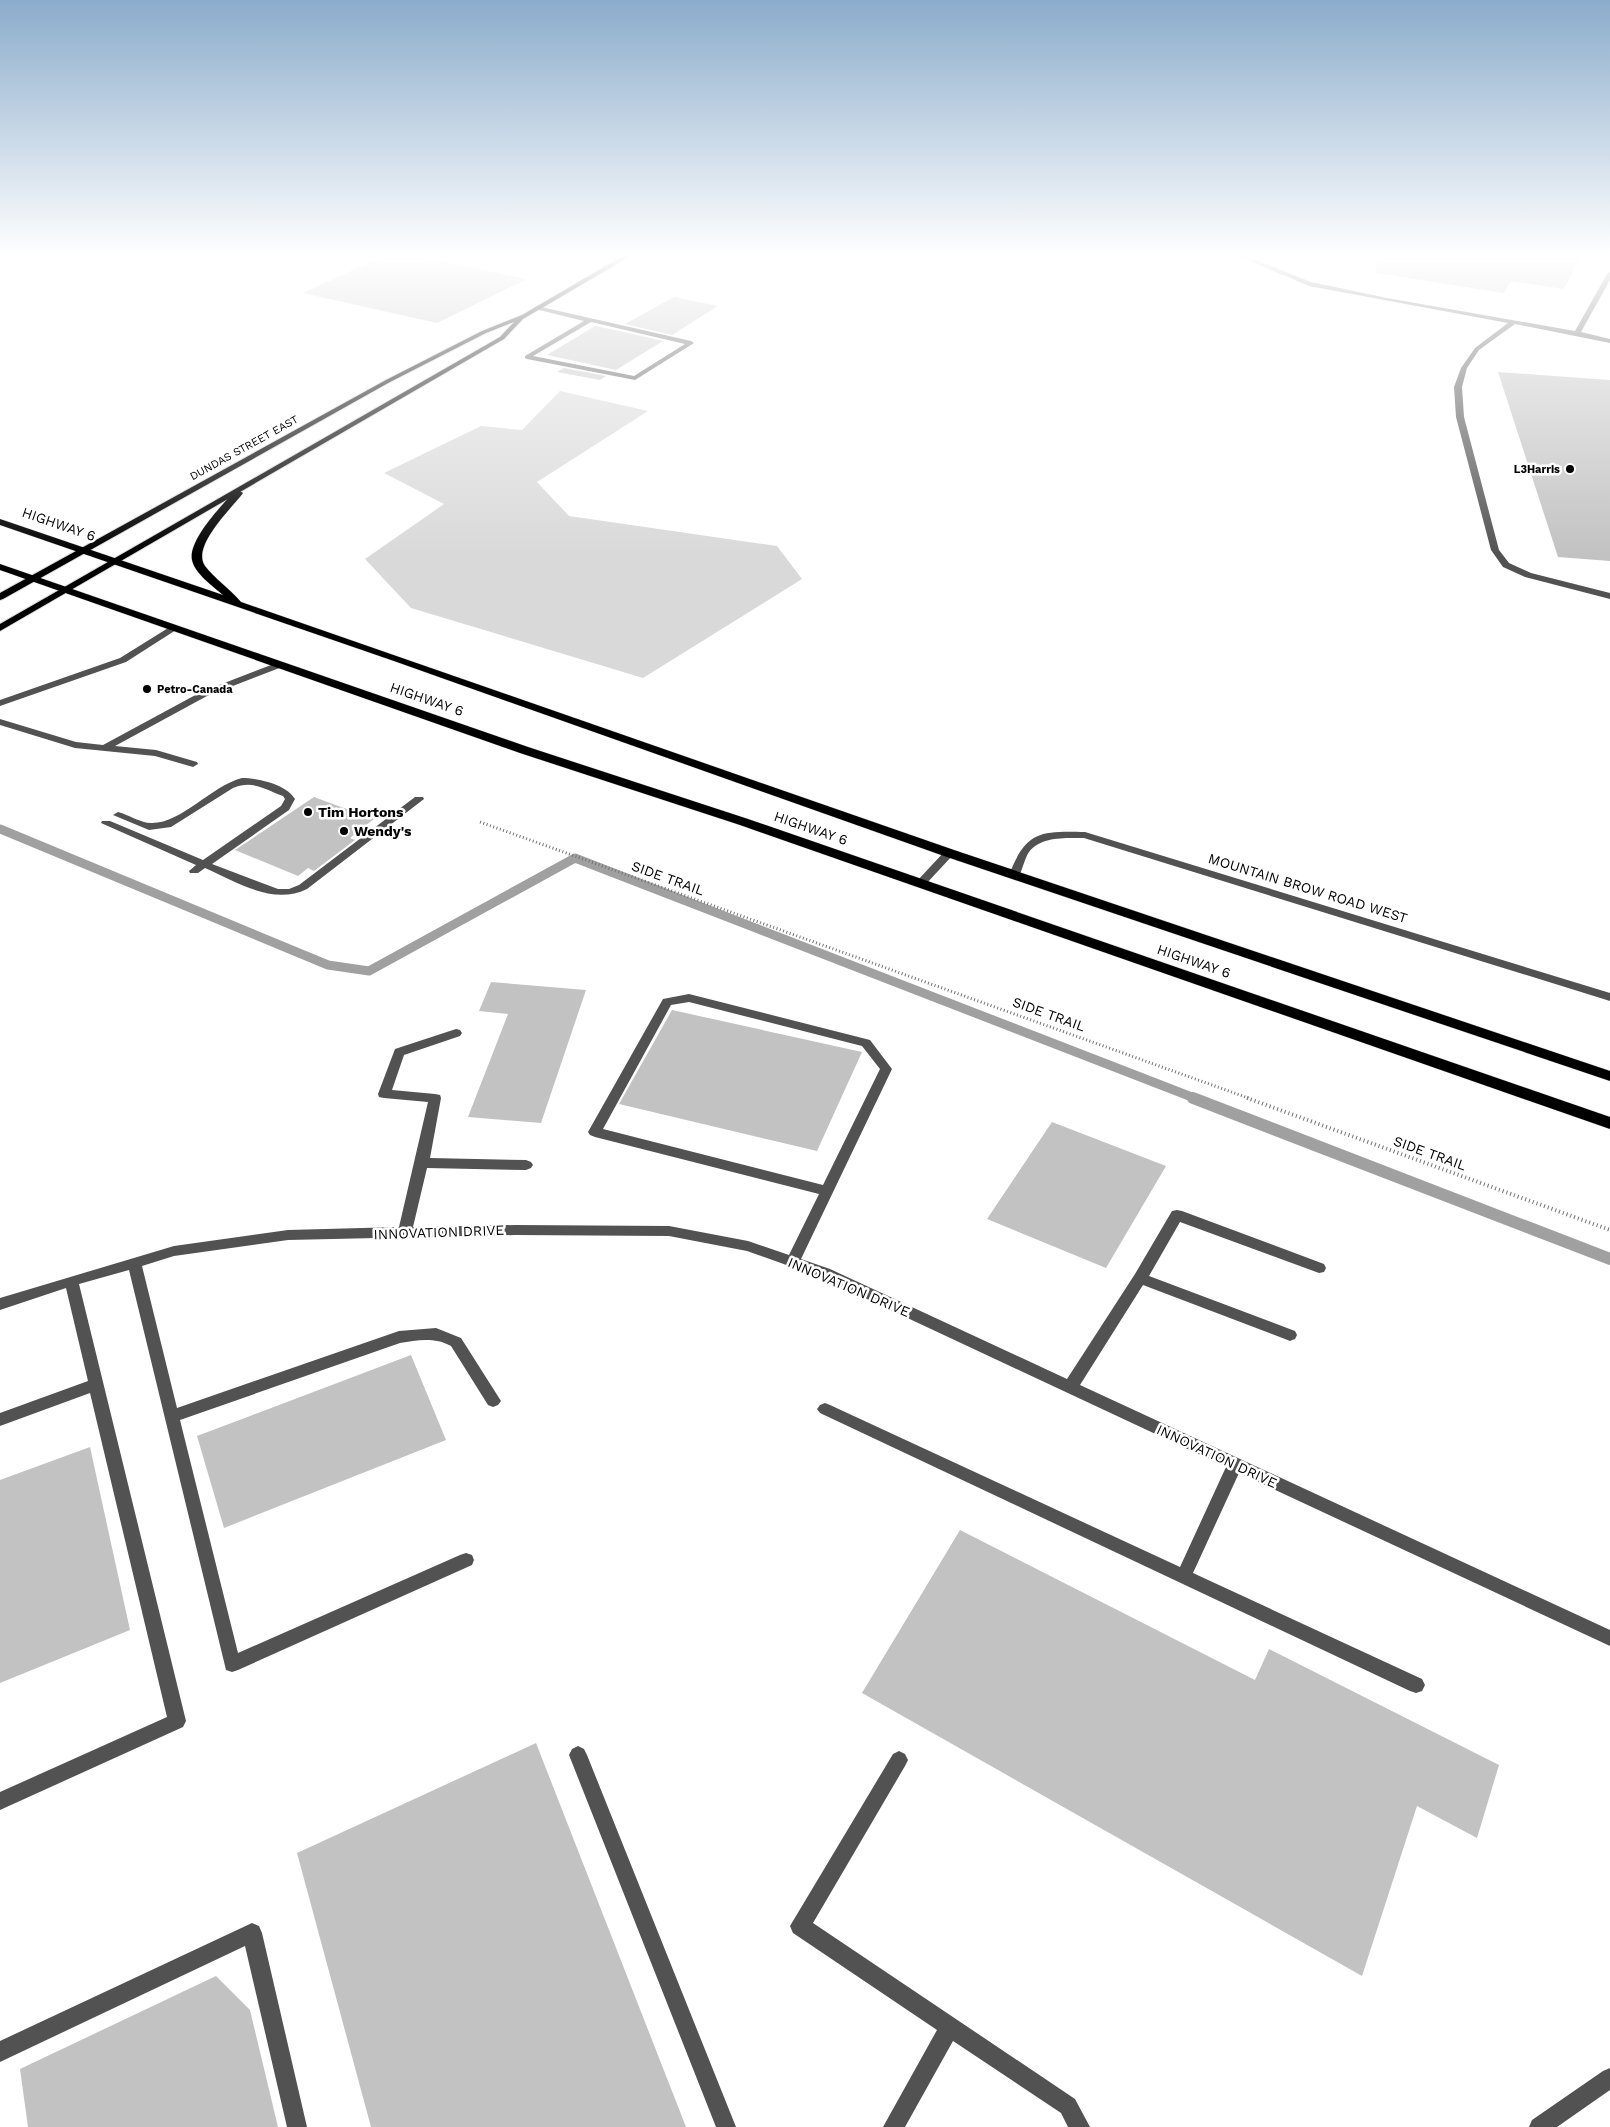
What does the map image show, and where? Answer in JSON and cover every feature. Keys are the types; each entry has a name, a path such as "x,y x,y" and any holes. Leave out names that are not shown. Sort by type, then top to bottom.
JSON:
{"highway":[{"path":"238,493 205,535 196,553 197,561 201,568 240,606"},
{"name":"HIGHWAY 6","path":"0,522 240,606 408,662 1014,876 1610,1076"},
{"name":"HIGHWAY 6","path":"0,567 524,750 744,822 921,883 1610,1123"}],"main road":[{"name":"DUNDAS STREET EAST","path":"0,597 388,381 436,356"},
{"name":"DUNDAS STREET EAST","path":"0,628 238,493 471,356"}],"street":[{"path":"528,356 635,378 669,356"},
{"path":"1472,356 1464,368 1458,386 1460,417 1495,550 1506,565 1528,574 1610,596"},
{"path":"0,703 123,660 173,628"},
{"path":"104,748 204,694 279,665"},
{"path":"0,722 74,745 156,752 193,764"},
{"path":"118,815 149,827 172,824 229,786 242,781 254,781 287,794 290,799 285,808 198,867"},
{"path":"106,823 198,867 282,894 292,893 303,887 419,799"},
{"name":"MOUNTAIN BROW ROAD WEST","path":"1014,876 1026,850 1043,838 1060,835 1085,835 1610,998"},
{"path":"921,883 949,853"},
{"path":"793,1262 886,1069 866,1043 689,998 667,1002 596,1132 827,1191"},
{"path":"405,1233 435,1098 384,1094 399,1052 456,1033"},
{"path":"422,1163 526,1165"},
{"path":"1070,1387 1140,1278 1177,1215 1319,1268"},
{"name":"INNOVATION DRIVE","path":"0,1304 70,1281 174,1251 288,1235 514,1230 669,1231 748,1246 825,1273 1610,1638"},
{"path":"134,1262 232,1664 466,1560"},
{"path":"1140,1278 1290,1336"},
{"path":"0,1801 177,1721 70,1281"},
{"path":"171,1417 399,1337 420,1334 437,1334 456,1343 493,1401"},
{"path":"0,1420 96,1384"},
{"path":"825,1408 1416,1685"},
{"path":"1183,1577 1234,1464"},
{"path":"578,1756 726,2127"},
{"path":"899,1760 800,1926 1068,2106 1080,2127"},
{"path":"0,2052 252,1934 297,2127"},
{"path":"893,2127 950,2027"},
{"path":"1539,2127 1610,2078"}],"path":[{"name":"SIDE TRAIL","path":"480,822 1043,1023 1610,1230"}],"shaded area":[{"path":"560,391 648,411 537,482 569,516 777,546 802,579 643,678 411,608 365,559 444,504 384,473 481,426 522,430"}],"building":[{"path":"553,356 638,356 616,370"},
{"path":"564,368 606,376 600,380 557,372"},
{"name":"L3Harris","path":"1498,372 1610,380 1610,561 1558,557"},
{"path":"314,797 374,819 350,838 355,840 314,871 308,868 298,876 235,850"},
{"path":"491,982 586,990 541,1123 468,1117 508,1014 479,1011"},
{"path":"672,1010 862,1052 817,1151 619,1104"},
{"path":"1052,1122 1166,1166 1106,1268 987,1219"},
{"path":"411,1355 446,1440 224,1528 197,1436"},
{"path":"90,1447 130,1630 0,1683 0,1480"},
{"path":"960,1530 1255,1680 1269,1649 1499,1765 1477,1838 1417,1806 1362,1976 862,1693"},
{"path":"536,1743 686,2127 371,2127 297,1853"},
{"path":"216,1976 250,2010 278,2127 28,2127 20,2069"}],"waterway":[{"path":"0,829 328,965 369,971 575,858 1197,1099"},
{"path":"1193,1098 1610,1259"}],"place":[{"name":"L3Harris","path":"1570,469"},
{"name":"Petro-Canada","path":"147,689"},
{"name":"Tim Hortons","path":"308,812"},
{"name":"Wendy's","path":"344,831"}]}
